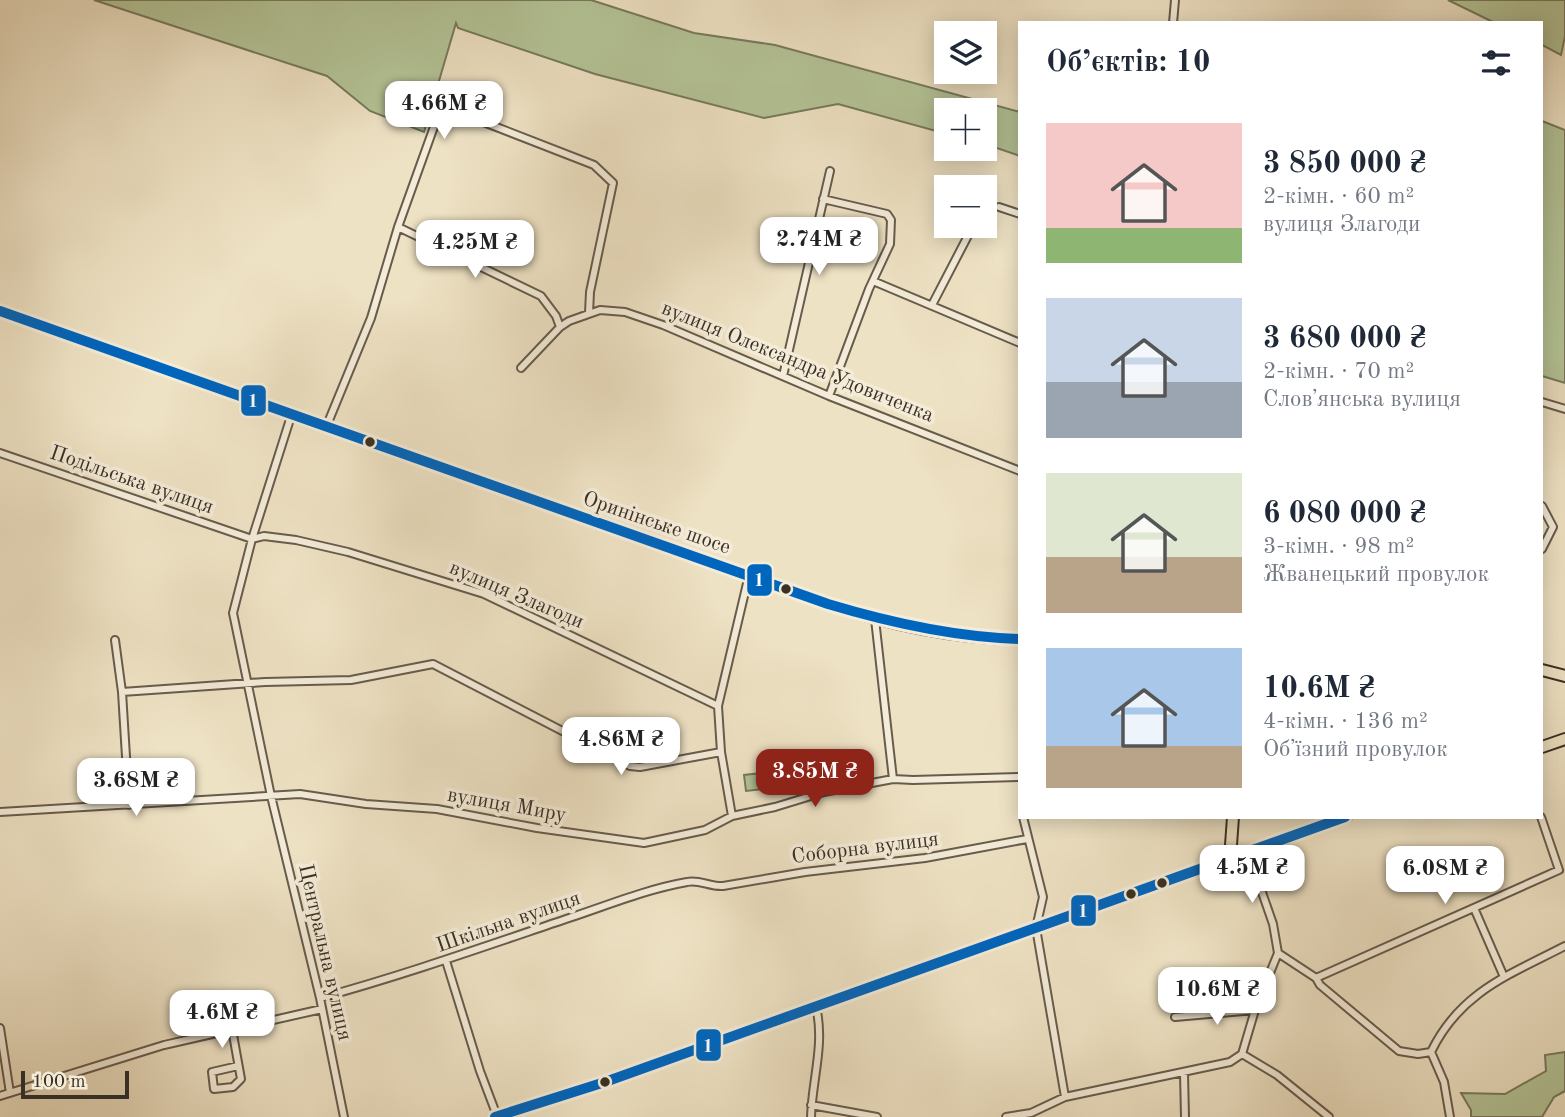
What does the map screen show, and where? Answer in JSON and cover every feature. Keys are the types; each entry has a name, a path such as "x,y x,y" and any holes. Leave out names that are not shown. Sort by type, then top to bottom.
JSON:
{"main road":[{"name":"Оринінське шосе","path":"0,311 875,619 985,639 1018,639"},
{"path":"1543,670 1565,676"},
{"path":"1543,747 1565,739"},
{"path":"1230,859 1233,819"},
{"path":"496,1117 584,1089 1340,819"}],"street":[{"path":"1173,21 1175,0"},
{"path":"327,425 371,318 398,227 440,110 450,109 594,165 613,183 589,313"},
{"path":"783,376 830,171"},
{"path":"823,199 891,217 890,244 829,396"},
{"path":"999,207 1018,213"},
{"path":"398,227 541,296 556,316 559,327"},
{"path":"932,305 967,238"},
{"path":"873,281 1018,341"},
{"name":"вулиця Олександра Удовиченка","path":"521,368 559,327 589,313 612,309 663,325 829,396 1018,470"},
{"path":"1543,401 1565,409"},
{"name":"Центральна вулиця","path":"292,413 252,539 233,613 271,796 320,998 344,1117"},
{"name":"Подільська вулиця","path":"0,453 252,539"},
{"path":"1543,508 1553,527 1543,547"},
{"name":"вулиця Злагоди","path":"252,539 264,536 296,540 348,552 484,594 718,706"},
{"path":"749,575 718,706 720,752 732,816 775,807 824,792 893,779 1018,777"},
{"path":"875,619 893,779"},
{"path":"115,640 122,692 129,805"},
{"path":"122,692 351,680 433,664 630,766 640,767 720,752"},
{"name":"вулиця Миру","path":"0,812 271,796 317,796 366,804 437,809 635,843 659,841 705,830 732,816"},
{"path":"1023,819 1042,897 1036,928 1065,1097"},
{"path":"1316,978 1559,870 1542,819"},
{"name":"Соборна вулиця","path":"707,885 723,886 806,872 925,859 1027,838"},
{"path":"1006,1117 1031,1113 1065,1097 1230,1062 1242,1054 1255,1010 1278,953 1273,924 1248,852"},
{"name":"Шкільна вулиця","path":"320,998 446,961 655,890 690,881 707,885"},
{"path":"1474,908 1504,977"},
{"path":"1278,953 1316,978 1320,985 1399,1051 1418,1054 1431,1052 1458,1011 1478,993 1565,946"},
{"path":"446,961 496,1117"},
{"path":"811,1117 819,1049 816,1007"},
{"path":"0,1096 164,1045 322,1009"},
{"path":"1175,1017 1255,1010"},
{"path":"0,1028 10,1093"},
{"path":"232,1029 241,1079 236,1086 214,1089 212,1072 238,1066"},
{"path":"1431,1052 1444,1082 1450,1117"},
{"path":"1242,1054 1277,1074 1329,1117"},
{"path":"1184,1073 1185,1117"},
{"path":"811,1105 877,1117"}],"green space":[{"path":"94,0 591,0 694,33 775,45 969,98 934,98 934,130 838,104 764,118 595,74 458,28 456,23 424,132 370,111 327,76"},
{"path":"1448,0 1565,0 1565,36 1561,55 1543,46 1543,21 1491,21"},
{"path":"997,106 1018,111 1018,155 997,148"},
{"path":"1543,121 1565,130 1565,383 1543,376"},
{"path":"771,772 772,788 746,791 744,775"},
{"path":"1565,1052 1565,1091 1554,1097 1542,1117 1471,1117 1471,1110 1461,1093 1505,1094 1546,1071 1545,1055"}],"transit line":[{"name":"1","path":"0,311 828,604 923,628 1018,639"},
{"name":"1","path":"495,1117 605,1082 1339,819"}]}
